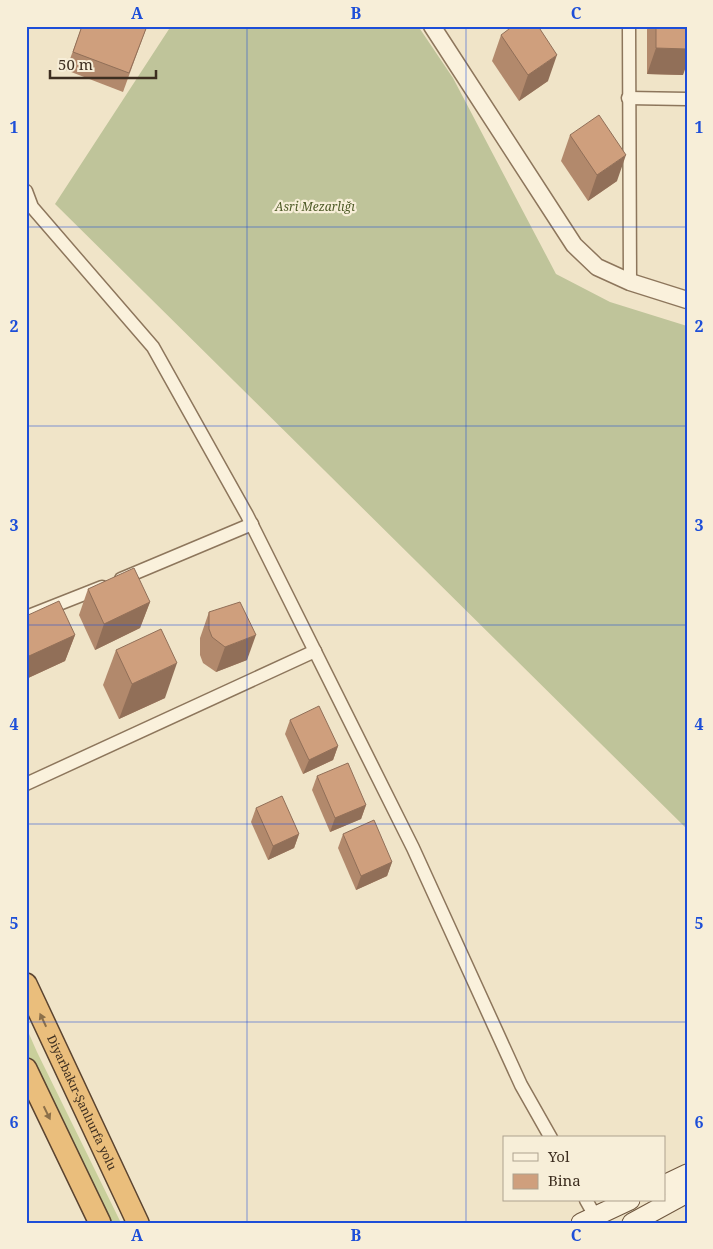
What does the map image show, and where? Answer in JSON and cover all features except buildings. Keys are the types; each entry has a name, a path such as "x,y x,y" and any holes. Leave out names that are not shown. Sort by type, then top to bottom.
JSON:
{"highway":[{"name":"Diyarbakır-Şanlıurfa yolu","path":"26,984 138,1223"},
{"path":"26,1070 100,1223"}],"main road":[{"path":"666,1184 687,1174"},
{"path":"632,1223 687,1193"},
{"path":"587,1213 623,1202"}],"street":[{"path":"629,26 630,282"},
{"path":"437,30 574,245 597,268 630,282 687,300"},
{"path":"628,98 687,99"},
{"path":"26,191 31,214 153,347 252,524 414,848 521,1085 550,1136"},
{"path":"26,617 252,524"},
{"path":"26,784 315,651"}],"green space":[{"name":"Asri Mezarlığı","path":"171,26 418,26 453,78 556,274 610,302 687,326 687,829 55,204"},
{"path":"26,1027 121,1223 106,1223 26,1054"}]}
